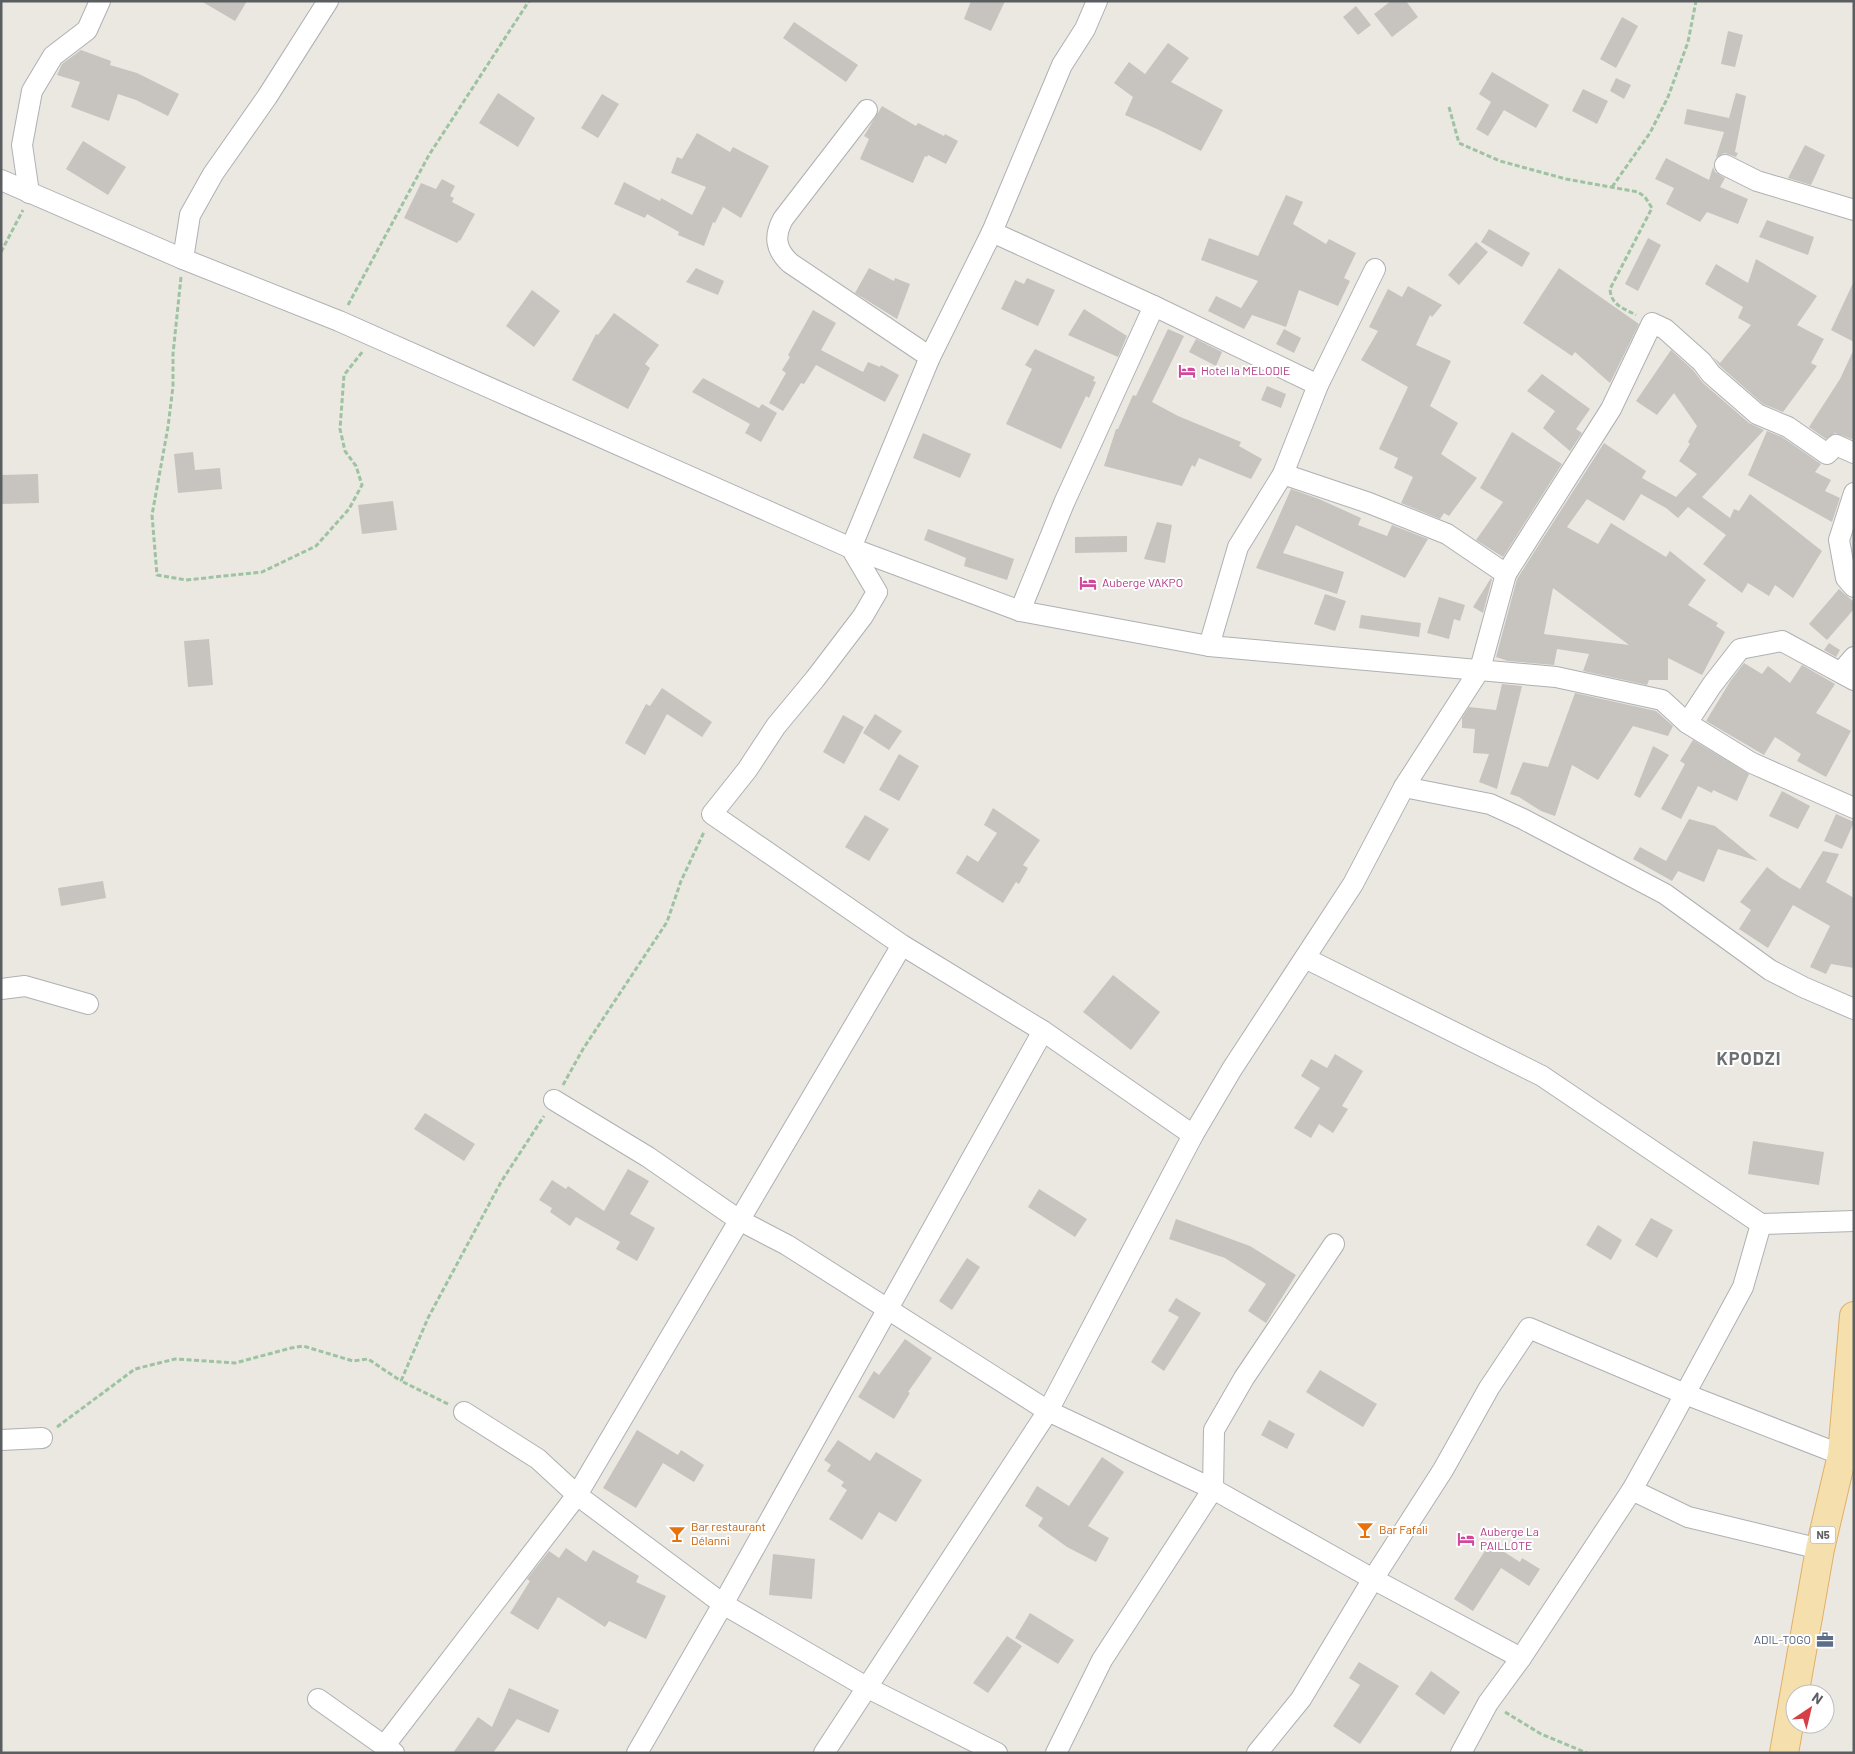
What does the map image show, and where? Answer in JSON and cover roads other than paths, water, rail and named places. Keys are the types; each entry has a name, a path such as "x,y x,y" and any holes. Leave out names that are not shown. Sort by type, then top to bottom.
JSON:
{"main road":[{"name":"N5","path":"1784,1753 1820,1548 1842,1455 1854,1316"}],"street":[{"path":"87,30 89,1"},
{"path":"29,193 22,145 32,91 53,56 87,30 100,1"},
{"path":"183,259 190,215 213,174 267,97 328,1"},
{"path":"852,548 930,357 992,232 1062,65 1085,29 1097,1"},
{"path":"867,110 783,219 778,230 777,242 782,255 790,263 930,357"},
{"path":"1724,165 1757,181 1854,210"},
{"path":"1,180 183,259 339,321 852,548 1020,611 1209,646 1556,677 1662,700 1687,722 1752,763 1854,808"},
{"path":"992,232 1318,384"},
{"path":"1209,646 1238,547 1283,474 1318,384 1375,270"},
{"path":"1020,611 1064,503 1154,306"},
{"path":"824,1753 1048,1411 1193,1135 1232,1069 1352,884 1404,787 1480,669 1506,574 1611,409 1652,323 1665,329 1702,362 1711,374 1757,414 1788,427 1827,454 1836,444 1854,453"},
{"path":"1283,474 1369,503 1447,534 1506,574"},
{"path":"1854,493 1839,540 1846,578 1854,587"},
{"path":"852,548 877,592 863,616 776,726 747,770 712,814 902,945 1043,1031 1193,1135"},
{"path":"1687,722 1712,685 1740,649 1782,641 1847,676 1854,657"},
{"path":"1404,787 1490,804 1523,819 1664,894 1770,970 1854,1009"},
{"path":"318,1699 390,1749 577,1495 902,945"},
{"path":"1305,958 1542,1076 1761,1224 1854,1221"},
{"path":"1,989 25,986 88,1004"},
{"path":"637,1753 724,1604 1043,1031"},
{"path":"554,1100 648,1157 739,1220 787,1245 1048,1411 1213,1489 1373,1579 1521,1658"},
{"path":"1461,1753 1488,1703 1521,1658 1632,1490 1686,1394 1743,1286 1761,1224"},
{"path":"1056,1753 1102,1660 1213,1489 1214,1430 1244,1378 1334,1244"},
{"path":"1257,1753 1301,1698 1373,1579 1443,1470 1489,1388 1529,1328 1686,1394 1842,1455"},
{"path":"464,1412 538,1459 577,1495 724,1604 868,1688 997,1753"},
{"path":"1,1440 42,1438"},
{"path":"1632,1490 1688,1517 1820,1548"}],"place":[{"name":"Hotel la MELODIE","path":"1187,371"},
{"name":"Auberge VAKPO","path":"1088,583"},
{"name":"Bar Fafali","path":"1365,1530"},
{"name":"Bar restaurant Délanni","path":"677,1534"},
{"name":"Auberge La PAILLOTE","path":"1466,1539"},
{"name":"ADIL-TOGO","path":"1825,1640"}],"district":[{"name":"KPODZI","path":"1749,1059"}]}
